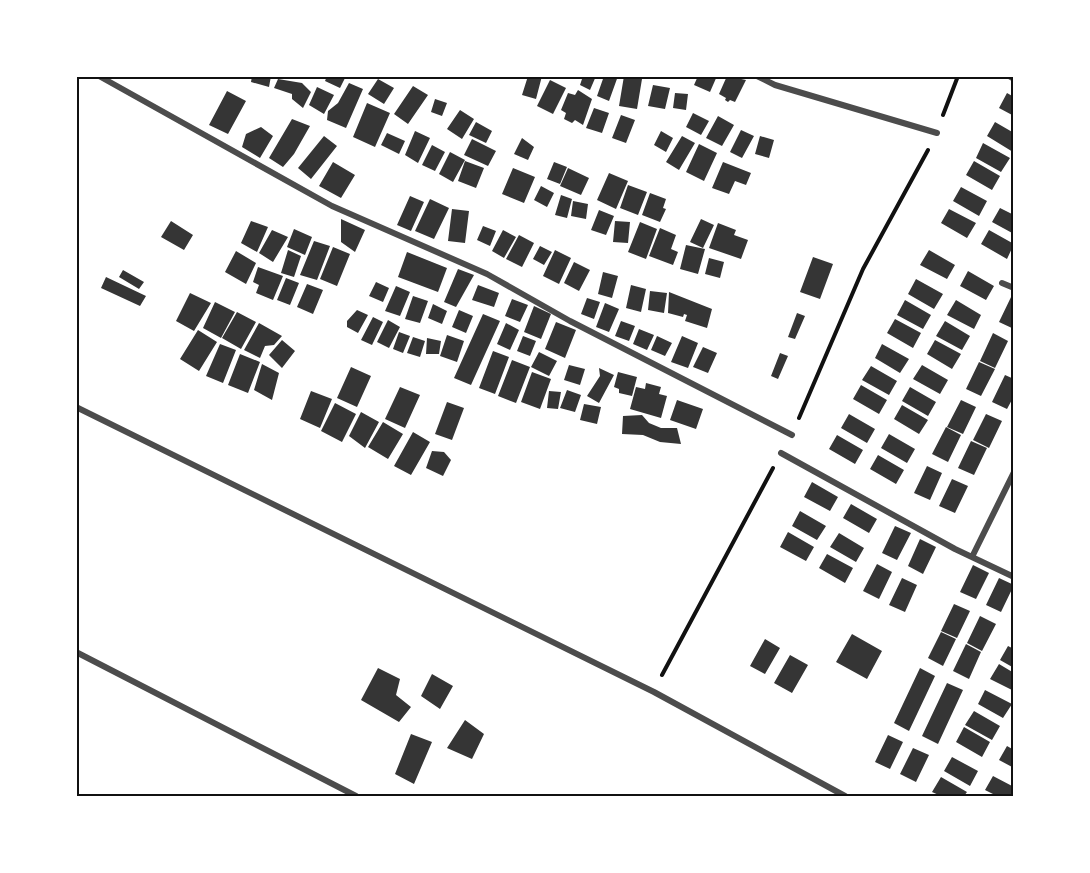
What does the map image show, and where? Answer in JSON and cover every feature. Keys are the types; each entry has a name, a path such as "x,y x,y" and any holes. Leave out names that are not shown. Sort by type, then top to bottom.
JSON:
{"street":[{"path":"99,76 332,206 487,274 581,326 792,435"},
{"path":"757,76 774,85 937,133"},
{"path":"1009,76 1014,79"},
{"path":"1002,282 1014,288"},
{"path":"76,407 654,692 845,796"},
{"path":"781,453 972,557 1014,577"},
{"path":"972,557 1014,472"},
{"path":"76,652 356,796"}],"path":[{"path":"792,435 863,269 937,133 957,76"},
{"path":"654,692 781,453"}],"building":[{"path":"252,76 271,76 269,87 251,82"},
{"path":"327,76 346,76 340,88 325,81"},
{"path":"528,76 542,76 536,99 522,95"},
{"path":"583,76 596,76 590,90 580,85"},
{"path":"604,76 618,76 609,101 597,96"},
{"path":"624,76 642,79 637,109 619,106"},
{"path":"698,76 717,76 710,92 694,85"},
{"path":"727,76 746,80 735,102 730,100 728,102 719,94"},
{"path":"278,79 302,83 311,92 303,108 292,99 292,94 274,88"},
{"path":"378,79 394,88 384,104 368,94"},
{"path":"550,80 566,88 553,114 537,106"},
{"path":"349,83 363,89 346,128 327,120 328,111 338,103"},
{"path":"653,85 670,88 665,109 648,106"},
{"path":"413,86 428,95 408,124 394,114"},
{"path":"317,87 334,95 324,114 309,105"},
{"path":"578,90 592,99 583,125 575,120 572,123 564,119 566,113 561,110 568,93 575,95"},
{"path":"227,91 246,101 228,134 209,125"},
{"path":"675,93 688,94 686,110 673,108"},
{"path":"1007,93 1014,97 1014,116 999,108"},
{"path":"435,99 447,103 442,116 431,112"},
{"path":"367,103 390,113 375,147 353,137"},
{"path":"594,108 609,113 602,133 586,128"},
{"path":"460,110 474,119 462,139 447,129"},
{"path":"693,113 709,121 701,135 686,127"},
{"path":"621,115 635,120 626,143 612,138"},
{"path":"718,116 734,125 722,146 706,138"},
{"path":"292,119 310,126 294,154 283,167 269,158"},
{"path":"476,122 492,131 486,143 469,135"},
{"path":"995,122 1014,133 1013,152 987,136"},
{"path":"261,127 273,136 260,158 242,147 246,134"},
{"path":"741,130 754,136 742,158 730,152"},
{"path":"415,131 430,138 418,163 405,155"},
{"path":"661,131 673,138 666,152 654,145"},
{"path":"387,133 405,141 399,154 381,145"},
{"path":"324,136 337,146 311,179 298,168"},
{"path":"682,136 695,143 679,170 666,162"},
{"path":"760,136 774,140 769,158 755,154"},
{"path":"522,138 534,147 528,160 514,154"},
{"path":"472,139 496,151 488,166 464,155"},
{"path":"983,143 1010,158 1001,172 976,158"},
{"path":"699,144 717,153 704,181 686,172"},
{"path":"432,145 445,152 435,171 422,165"},
{"path":"450,152 465,160 453,182 439,174"},
{"path":"465,161 484,168 476,188 458,181"},
{"path":"974,161 1000,176 992,190 966,175"},
{"path":"333,162 355,175 341,198 319,186"},
{"path":"554,162 567,167 560,184 547,179"},
{"path":"723,162 751,173 746,185 735,181 729,194 712,188"},
{"path":"513,168 535,177 524,203 502,194"},
{"path":"568,168 589,178 581,195 560,186"},
{"path":"609,173 628,181 616,209 597,200"},
{"path":"628,185 647,192 638,215 620,208"},
{"path":"541,186 554,193 547,207 534,200"},
{"path":"961,187 987,201 979,216 953,201"},
{"path":"650,193 666,199 663,208 666,209 660,222 642,215"},
{"path":"561,195 572,199 567,218 555,215"},
{"path":"410,196 424,202 411,231 397,225"},
{"path":"430,199 449,208 434,239 415,231"},
{"path":"573,201 588,204 586,219 571,216"},
{"path":"1000,208 1014,215 1014,234 992,222"},
{"path":"452,209 469,211 465,243 448,241"},
{"path":"949,209 976,223 967,238 941,223"},
{"path":"599,210 614,216 606,235 591,230"},
{"path":"341,219 365,230 355,252 341,242"},
{"path":"701,219 714,225 703,248 690,242"},
{"path":"171,221 193,235 184,250 161,237"},
{"path":"251,221 268,227 257,252 241,243"},
{"path":"615,221 630,222 628,243 613,242"},
{"path":"640,222 657,229 646,259 628,252"},
{"path":"718,223 736,230 734,235 748,240 741,259 709,248"},
{"path":"483,226 496,231 490,246 477,240"},
{"path":"660,228 676,235 671,249 678,252 673,265 649,256"},
{"path":"294,229 312,237 305,255 287,247"},
{"path":"272,230 288,237 273,262 259,253"},
{"path":"503,230 516,237 504,258 492,251"},
{"path":"989,230 1014,244 1007,259 981,244"},
{"path":"519,235 534,243 522,267 506,259"},
{"path":"314,241 330,246 317,280 300,275"},
{"path":"686,245 705,249 698,274 680,269"},
{"path":"540,246 552,252 544,265 533,259"},
{"path":"333,247 350,254 337,286 320,279"},
{"path":"288,250 301,256 294,277 281,273"},
{"path":"555,250 571,258 559,284 543,276"},
{"path":"929,250 955,265 947,279 920,265"},
{"path":"236,251 256,263 246,284 225,272"},
{"path":"407,252 447,268 438,292 398,277"},
{"path":"813,257 833,264 820,299 800,292"},
{"path":"709,258 724,262 720,278 705,274"},
{"path":"574,262 590,270 579,291 564,283"},
{"path":"258,267 283,276 273,300 256,293 259,285 253,282"},
{"path":"458,269 474,275 456,307 444,302"},
{"path":"123,270 144,282 139,289 119,277"},
{"path":"968,271 994,286 986,300 960,286"},
{"path":"603,272 618,276 612,298 598,294"},
{"path":"106,277 146,296 140,306 101,288"},
{"path":"286,278 299,283 290,305 277,300"},
{"path":"916,279 943,294 934,309 908,294"},
{"path":"376,282 389,288 383,302 369,296"},
{"path":"307,284 323,290 313,314 297,307"},
{"path":"478,285 499,293 494,307 472,300"},
{"path":"631,285 646,289 641,312 626,308"},
{"path":"396,286 410,292 400,316 385,311"},
{"path":"650,291 667,293 664,313 648,310"},
{"path":"669,292 712,309 707,328 685,321 687,315 684,314 683,317 668,313"},
{"path":"190,293 211,303 194,331 176,321"},
{"path":"1012,295 1014,296 1014,329 999,322"},
{"path":"413,296 428,301 420,323 405,319"},
{"path":"587,298 600,302 594,319 581,314"},
{"path":"512,299 528,305 520,322 505,316"},
{"path":"905,300 931,315 923,329 897,315"},
{"path":"956,300 981,315 974,329 947,315"},
{"path":"215,302 235,312 221,338 203,328"},
{"path":"605,303 619,309 609,332 596,327"},
{"path":"433,304 447,311 442,324 428,318"},
{"path":"534,306 551,314 541,339 524,332"},
{"path":"357,310 368,315 358,333 347,327 347,321"},
{"path":"459,310 473,316 466,333 452,327"},
{"path":"237,312 256,322 241,349 222,338"},
{"path":"797,313 805,316 795,339 788,337"},
{"path":"483,314 500,321 471,385 454,378"},
{"path":"373,317 383,322 372,345 361,340"},
{"path":"895,319 921,333 913,348 887,333"},
{"path":"388,320 400,327 389,348 377,342"},
{"path":"621,321 635,326 629,341 615,336"},
{"path":"945,321 970,336 962,350 936,336"},
{"path":"556,322 576,330 565,358 545,349"},
{"path":"259,323 282,336 274,345 265,346 260,358 244,350"},
{"path":"506,323 519,330 510,350 497,344"},
{"path":"639,329 654,335 647,350 633,344"},
{"path":"198,330 217,342 199,371 180,359"},
{"path":"399,332 410,336 403,353 393,349"},
{"path":"993,333 1008,341 995,368 980,361"},
{"path":"447,335 464,341 457,362 440,356"},
{"path":"523,336 536,341 530,356 517,351"},
{"path":"657,336 672,343 665,356 651,350"},
{"path":"682,336 698,343 688,368 671,362"},
{"path":"413,337 425,341 420,357 407,353"},
{"path":"427,338 441,341 439,354 426,354"},
{"path":"282,340 295,351 282,368 269,355"},
{"path":"935,340 961,354 952,369 927,354"},
{"path":"220,344 236,350 223,383 206,376"},
{"path":"882,344 909,359 900,373 875,358"},
{"path":"703,347 717,353 708,373 693,367"},
{"path":"493,351 509,357 495,394 479,388"},
{"path":"539,352 557,361 549,376 531,367"},
{"path":"780,353 788,356 778,379 771,376"},
{"path":"240,354 260,362 248,393 228,385"},
{"path":"512,360 530,367 516,403 498,396"},
{"path":"979,362 995,369 981,396 966,389"},
{"path":"262,364 279,373 272,400 254,390"},
{"path":"569,365 585,369 580,385 564,380"},
{"path":"922,365 948,380 940,394 913,379"},
{"path":"871,366 897,381 889,395 862,380"},
{"path":"351,367 371,376 357,407 337,398"},
{"path":"599,368 614,375 599,403 587,396 600,376"},
{"path":"532,372 551,379 540,409 521,402"},
{"path":"618,372 637,377 632,396 619,393 619,389 614,387"},
{"path":"1005,375 1014,379 1014,396 1007,409 992,402"},
{"path":"646,383 661,387 659,394 667,396 661,418 630,409 636,387 645,389"},
{"path":"861,385 887,400 879,414 853,399"},
{"path":"400,387 420,395 405,428 385,419"},
{"path":"910,387 936,402 928,416 902,401"},
{"path":"567,390 581,395 575,412 560,408"},
{"path":"311,391 332,399 320,428 300,419"},
{"path":"549,391 561,392 558,409 547,408"},
{"path":"677,400 703,409 696,429 670,420"},
{"path":"961,400 976,407 963,434 947,427"},
{"path":"447,402 464,408 452,440 435,434"},
{"path":"335,403 356,414 342,442 321,431"},
{"path":"584,404 601,407 597,424 580,420"},
{"path":"902,405 928,420 919,434 894,419"},
{"path":"361,412 379,422 365,448 349,436"},
{"path":"849,414 875,429 867,443 841,428"},
{"path":"986,414 1002,421 989,448 973,440"},
{"path":"642,415 649,423 661,428 677,428 681,444 660,442 643,435 622,434 623,416"},
{"path":"383,422 403,434 388,459 368,447"},
{"path":"946,427 961,435 948,462 932,454"},
{"path":"413,432 430,442 411,475 394,466"},
{"path":"889,434 915,449 907,463 881,448"},
{"path":"837,435 863,450 855,464 829,449"},
{"path":"971,441 987,448 974,475 958,468"},
{"path":"432,451 444,452 451,460 443,476 426,468"},
{"path":"878,455 904,470 896,484 870,469"},
{"path":"927,466 942,473 930,500 914,493"},
{"path":"952,479 968,486 955,513 939,506"},
{"path":"812,482 838,497 830,511 804,497"},
{"path":"851,504 877,519 869,533 843,518"},
{"path":"800,511 826,526 817,540 792,526"},
{"path":"895,526 911,533 897,560 882,553"},
{"path":"788,532 814,547 806,561 780,547"},
{"path":"839,533 864,548 856,562 830,547"},
{"path":"920,539 936,547 923,574 908,566"},
{"path":"827,554 853,568 845,583 819,568"},
{"path":"877,564 892,572 879,599 863,591"},
{"path":"973,565 989,573 976,599 960,592"},
{"path":"902,578 917,585 905,612 889,605"},
{"path":"999,578 1014,585 1001,612 986,605"},
{"path":"954,604 970,611 957,638 941,631"},
{"path":"980,616 996,624 982,651 967,643"},
{"path":"941,632 956,639 943,666 928,658"},
{"path":"852,634 882,651 867,679 836,662"},
{"path":"765,639 780,648 765,674 750,666"},
{"path":"966,644 981,652 969,679 953,671"},
{"path":"1008,646 1014,649 1014,668 1000,660"},
{"path":"790,655 808,665 792,693 774,683"},
{"path":"999,664 1014,673 1014,691 990,679"},
{"path":"378,668 400,679 396,695 411,707 399,722 361,700"},
{"path":"920,668 935,676 909,731 894,723"},
{"path":"432,674 453,686 440,709 421,696"},
{"path":"947,683 963,690 938,744 922,736"},
{"path":"985,690 1012,704 1003,718 978,704"},
{"path":"974,711 1000,726 992,740 965,725"},
{"path":"465,720 484,734 472,759 447,748"},
{"path":"964,727 990,742 982,757 956,742"},
{"path":"411,734 432,742 414,784 395,774"},
{"path":"888,735 903,742 890,769 875,762"},
{"path":"1007,746 1014,750 1014,768 999,760"},
{"path":"913,748 929,755 916,782 900,774"},
{"path":"952,757 978,771 970,786 944,771"},
{"path":"993,776 1014,787 1014,796 997,796 985,790"},
{"path":"941,777 967,792 964,796 941,796 932,792"}]}
